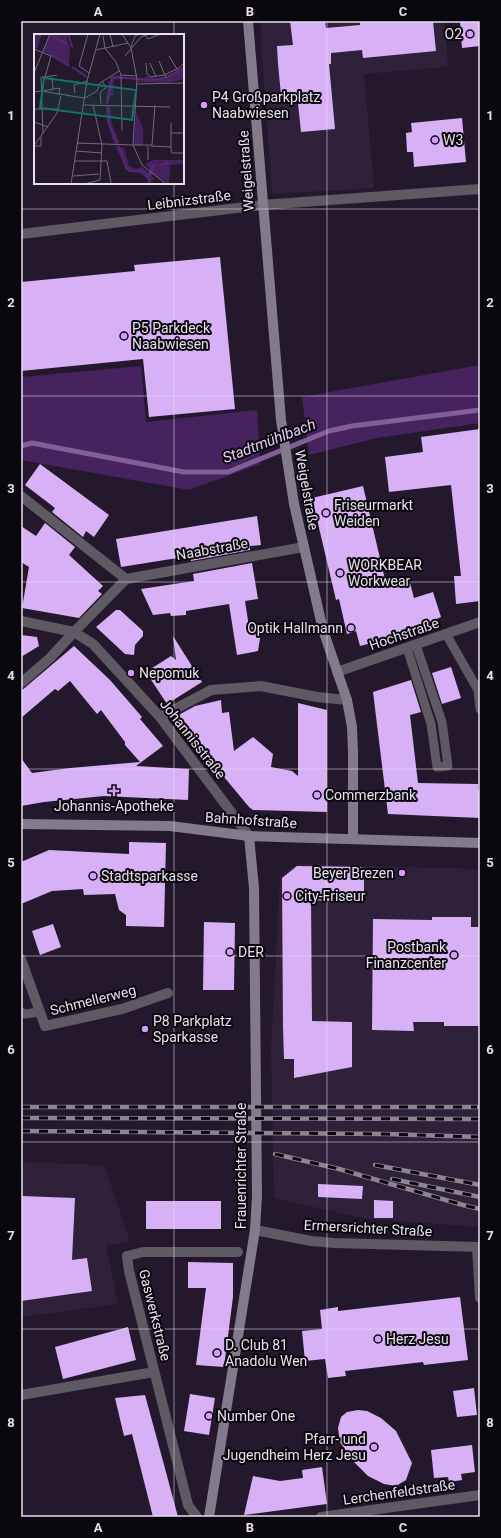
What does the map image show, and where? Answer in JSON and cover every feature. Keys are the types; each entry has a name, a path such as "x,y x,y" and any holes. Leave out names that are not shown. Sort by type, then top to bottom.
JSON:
{"main road":[{"name":"Weigelstraße","path":"248,21 262,205 281,420 289,473 323,630 347,700 352,727 353,838"},
{"name":"Bahnhofstraße","path":"21,824 170,826 249,836 480,843"},
{"name":"Frauenrichter Straße","path":"209,1517 255,1230 254,888 249,836"}],"street":[{"name":"Leibnizstraße","path":"21,234 262,205 480,189"},
{"path":"21,496 126,579 50,658 21,683"},
{"name":"Naabstraße","path":"126,579 304,547"},
{"name":"Johannisstraße","path":"21,621 74,632 93,644 160,717 249,836"},
{"name":"Hochstraße","path":"337,672 480,622"},
{"path":"160,717 211,690 261,686 317,697 347,700"},
{"name":"Schmellerweg","path":"21,959 45,1026 122,1009 168,993"},
{"name":"Ermersrichter Straße","path":"255,1230 311,1241 334,1243 479,1247"},
{"path":"479,1247 480,1298"},
{"name":"Gaswerkstraße","path":"197,1517 188,1505 129,1271 127,1256 143,1252 238,1252"},
{"name":"Gaswerkstraße","path":"21,1395 154,1372"},
{"name":"Lerchenfeldstraße","path":"322,1517 480,1495"}],"lane":[{"path":"446,634 478,690 480,709"},
{"path":"411,646 442,722 448,766 437,767 431,724 411,646"},
{"path":"21,1012 25,1014 40,1012"}],"shaded area":[{"path":"260,21 444,21 448,67 364,74 374,188 272,194"},
{"path":"480,365 480,423 377,438 309,455 302,397"},
{"path":"141,366 146,422 257,410 260,464 189,490 21,460 21,377"},
{"path":"296,864 480,869 480,1227 366,1219 274,1198 271,1052 280,877"},
{"path":"21,1162 104,1165 130,1242 106,1245 118,1304 21,1317"}],"building":[{"path":"290,21 325,21 326,28 360,25 360,21 433,21 436,51 363,58 362,50 331,53 331,64 329,64 335,129 301,132 297,94 281,95 277,46 293,45"},
{"name":"O2","path":"460,21 480,21 480,46 462,48"},
{"name":"W3","path":"462,118 466,162 414,167 413,152 407,152 406,133 412,132 411,123"},
{"name":"P5 Parkdeck Naabwiesen","path":"220,257 235,409 149,417 143,359 21,371 21,282 135,271 134,265"},
{"path":"480,429 480,601 456,604 454,576 461,576 451,485 389,492 385,457 423,452 421,437"},
{"path":"40,464 109,515 94,537 86,531 83,537 52,512 55,508 25,485"},
{"path":"363,486 387,588 410,583 414,598 433,592 441,617 423,625 423,628 373,646 372,643 360,646 356,631 347,634 339,599 336,600 312,498"},
{"path":"257,516 261,545 250,546 250,550 191,561 190,556 121,567 116,539"},
{"path":"45,523 75,547 69,555 103,586 98,591 102,594 79,618 22,608 29,567 21,562 21,526 36,536"},
{"path":"252,563 258,599 245,601 249,627 262,626 258,651 237,655 229,604 186,611 186,615 171,616 170,613 153,615 141,589 194,581 193,574"},
{"path":"116,610 120,610 143,631 143,636 135,645 134,655 125,654 96,627"},
{"path":"21,635 37,637 39,646 21,657"},
{"path":"173,636 202,682 167,704 146,672 171,656 176,660"},
{"path":"74,646 110,680 142,717 140,719 163,746 136,766 189,769 188,800 104,796 44,802 21,806 21,758 32,773 140,762 125,745 125,742 101,710 97,714 70,681 58,691 55,689 21,718 21,691"},
{"path":"451,667 461,698 442,704 432,673"},
{"path":"411,680 421,712 410,715 418,783 478,784 478,790 480,790 480,818 388,814 373,692"},
{"path":"221,700 222,713 229,712 234,751 253,737 273,754 271,767 292,771 298,776 298,703 327,710 327,812 253,810 249,807 175,717 195,706"},
{"name":"Stadtsparkasse","path":"129,842 166,843 164,927 126,926 126,915 119,910 115,894 84,895 83,889 52,891 21,904 21,862 49,850 129,854"},
{"path":"297,866 361,867 364,872 364,893 332,893 332,901 311,900 312,1021 352,1022 352,1067 294,1078 294,1059 284,1059 282,878"},
{"path":"432,917 471,917 471,927 480,927 480,1026 444,1026 444,1022 413,1022 414,1031 372,1030 373,919 432,920"},
{"path":"204,922 235,923 234,990 203,990"},
{"path":"53,924 61,947 40,955 32,931"},
{"path":"318,1184 363,1186 362,1199 318,1197"},
{"path":"21,1196 75,1198 72,1260 87,1258 92,1291 21,1301"},
{"path":"374,1200 393,1201 393,1218 374,1218"},
{"path":"146,1201 221,1201 221,1229 146,1229"},
{"path":"188,1262 233,1263 233,1297 224,1367 196,1365 206,1288 188,1288"},
{"name":"Herz Jesu","path":"460,1297 468,1360 424,1365 423,1362 345,1371 346,1376 328,1378 325,1359 305,1361 302,1331 322,1329 320,1310 338,1307 338,1311"},
{"path":"128,1327 136,1360 63,1379 55,1347"},
{"path":"474,1388 477,1415 457,1417 453,1391"},
{"path":"190,1394 215,1398 209,1435 184,1431"},
{"path":"145,1395 178,1517 153,1517 132,1434 124,1436 115,1398"},
{"name":"Pfarr- und Jugendheim Herz Jesu","path":"358,1410 367,1411 381,1418 396,1431 412,1463 406,1480 396,1486 384,1484 368,1476 352,1460 340,1442 338,1428 341,1417 347,1412"},
{"path":"472,1445 475,1472 461,1474 462,1480 449,1482 448,1477 434,1478 431,1450"},
{"path":"322,1467 327,1504 244,1515 253,1476 280,1481 303,1478 302,1470"}],"waterway":[{"name":"Stadtmühlbach","path":"21,446 32,443 184,472 228,472 329,431 352,426 480,410"}],"railway":[{"path":"21,1107 477,1107"},
{"path":"21,1118 480,1119"},
{"path":"21,1131 386,1134 480,1137"},
{"path":"275,1154 339,1169 480,1209"},
{"path":"375,1165 480,1185"},
{"path":"392,1179 480,1197"}],"place":[{"name":"O2","path":"470,34"},
{"name":"P4 Großparkplatz Naabwiesen","path":"204,105"},
{"name":"W3","path":"435,140"},
{"name":"P5 Parkdeck Naabwiesen","path":"124,336"},
{"name":"Friseurmarkt Weiden","path":"326,513"},
{"name":"WORKBEAR Workwear","path":"340,573"},
{"name":"Optik Hallmann","path":"351,628"},
{"name":"Nepomuk","path":"131,673"},
{"name":"Johannis-Apotheke","path":"114,791"},
{"name":"Commerzbank","path":"317,795"},
{"name":"Beyer Brezen","path":"402,873"},
{"name":"Stadtsparkasse","path":"93,876"},
{"name":"City-Friseur","path":"287,896"},
{"name":"DER","path":"230,952"},
{"name":"Postbank Finanzcenter","path":"454,955"},
{"name":"P8 Parkplatz Sparkasse","path":"145,1029"},
{"name":"Herz Jesu","path":"378,1339"},
{"name":"D. Club 81 Anadolu Wen","path":"217,1353"},
{"name":"Number One","path":"209,1416"},
{"name":"Pfarr- und Jugendheim Herz Jesu","path":"374,1447"}]}
